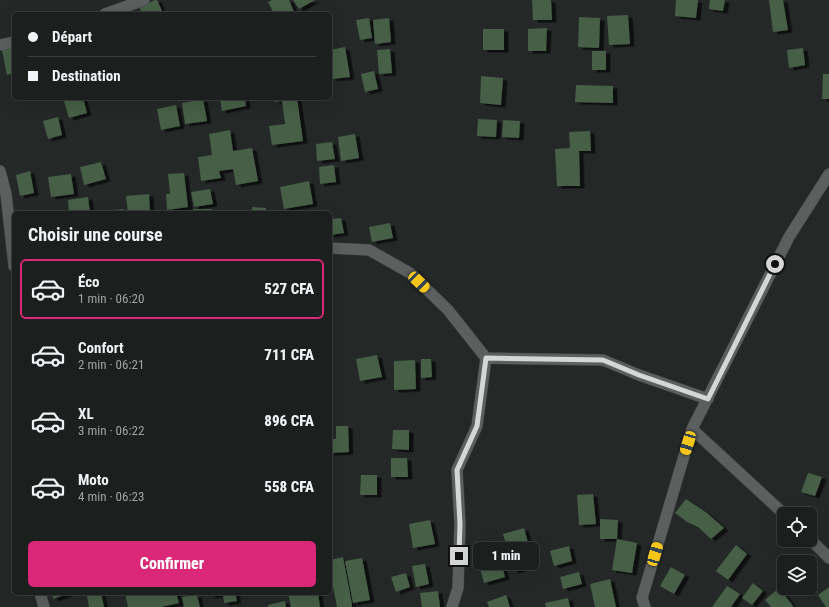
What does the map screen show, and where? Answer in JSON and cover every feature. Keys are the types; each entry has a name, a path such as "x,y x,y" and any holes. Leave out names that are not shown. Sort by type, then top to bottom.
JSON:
{"street":[{"path":"111,12 144,0"},
{"path":"0,45 12,42"},
{"path":"0,171 6,194 12,237"},
{"path":"646,607 642,598 692,429 789,237 829,174"},
{"path":"332,248 369,250 410,273 448,310 486,358 477,426 457,470 460,524 458,588 452,607"},
{"path":"486,358 603,360 639,375 708,399"},
{"path":"692,429 777,508"},
{"path":"817,546 829,558"},
{"path":"41,595 44,607"}],"building":[{"path":"157,0 163,12 142,12 139,7"},
{"path":"272,0 289,0 294,12 273,12 268,2"},
{"path":"293,0 315,0 299,9"},
{"path":"532,0 551,0 552,20 533,20"},
{"path":"676,0 698,0 696,18 675,16"},
{"path":"710,0 725,0 723,11 709,9"},
{"path":"769,0 783,0 788,30 773,32"},
{"path":"130,8 131,12 116,12"},
{"path":"628,15 630,44 609,45 607,16"},
{"path":"579,17 600,18 599,48 578,47"},
{"path":"369,18 372,38 360,40 356,20"},
{"path":"389,18 391,42 375,44 373,20"},
{"path":"547,28 546,51 528,51 528,29"},
{"path":"483,29 504,29 504,50 483,50"},
{"path":"345,47 350,77 332,79 332,50"},
{"path":"12,48 12,74 7,75 2,50"},
{"path":"803,48 805,65 789,68 787,50"},
{"path":"390,49 392,73 379,74 377,50"},
{"path":"592,51 606,51 606,70 592,70"},
{"path":"374,71 378,89 365,92 361,74"},
{"path":"823,74 829,74 829,99 822,99"},
{"path":"481,76 503,78 501,105 480,103"},
{"path":"576,85 613,86 613,103 575,102"},
{"path":"64,100 84,100 87,113 69,118"},
{"path":"203,100 207,121 185,124 182,103"},
{"path":"220,100 245,100 246,106 222,111"},
{"path":"274,100 297,100 303,141 272,145 269,126 285,124 282,101 275,102"},
{"path":"176,105 180,126 161,130 157,109"},
{"path":"58,117 62,135 48,139 43,121"},
{"path":"478,119 497,120 496,137 477,136"},
{"path":"503,120 520,121 519,138 502,137"},
{"path":"230,130 233,151 252,148 258,181 236,185 233,169 219,171 221,178 201,181 198,157 212,155 209,134"},
{"path":"590,131 591,151 579,151 580,186 557,186 555,149 570,148 569,132"},
{"path":"355,134 359,158 341,161 338,137"},
{"path":"332,142 335,159 317,161 316,144"},
{"path":"101,162 106,179 84,185 80,167"},
{"path":"334,165 336,182 320,184 319,167"},
{"path":"30,171 34,193 20,196 16,175"},
{"path":"184,173 188,207 167,210 166,194 170,194 168,174"},
{"path":"71,174 74,194 51,197 48,177"},
{"path":"309,181 313,204 284,209 280,187"},
{"path":"210,189 213,204 194,207 191,192"},
{"path":"149,194 150,211 128,211 126,196"},
{"path":"88,197 90,211 69,211 68,200"},
{"path":"252,207 266,208 266,211 252,211"},
{"path":"124,209 124,211 103,211"},
{"path":"193,209 212,209 212,211 193,211"},
{"path":"341,218 344,233 332,235 332,219"},
{"path":"390,223 393,238 372,242 369,227"},
{"path":"377,355 382,377 360,381 356,359"},
{"path":"421,359 431,359 432,377 421,378"},
{"path":"415,360 416,389 394,390 394,361"},
{"path":"336,426 348,426 349,452 332,453 332,439 336,439"},
{"path":"393,430 409,430 409,450 392,449"},
{"path":"391,458 407,458 408,477 391,477"},
{"path":"808,473 822,477 815,496 801,492"},
{"path":"361,475 377,475 377,495 360,495"},
{"path":"593,494 596,524 579,525 577,495"},
{"path":"686,499 707,513 724,528 711,539 698,527 687,522 675,513"},
{"path":"600,519 618,520 617,539 600,539"},
{"path":"430,520 435,544 413,548 409,524"},
{"path":"524,528 534,565 514,571 503,534"},
{"path":"617,539 637,543 632,573 612,570"},
{"path":"496,545 505,577 484,583 475,550"},
{"path":"736,545 747,554 728,580 716,571"},
{"path":"569,546 572,561 554,566 550,551"},
{"path":"343,557 352,607 337,607 332,581 332,560"},
{"path":"362,558 370,600 353,603 345,561"},
{"path":"425,564 429,584 416,587 412,566"},
{"path":"671,567 685,575 674,594 660,586"},
{"path":"579,572 582,584 563,589 560,577"},
{"path":"406,573 410,587 396,592 391,577"},
{"path":"610,579 616,607 595,607 590,584"},
{"path":"753,583 763,591 752,605 742,598"},
{"path":"727,586 740,594 731,607 712,607"},
{"path":"829,587 829,607 826,607 818,595"},
{"path":"777,590 777,595 785,595 794,607 771,607 765,600"},
{"path":"438,591 440,607 422,607 420,593"},
{"path":"52,595 64,595 53,599"},
{"path":"101,595 104,607 89,607 87,596"},
{"path":"125,595 177,595 179,603 161,607 128,607"},
{"path":"197,595 200,607 184,607 182,597"},
{"path":"223,595 236,595 237,601 224,603"},
{"path":"288,595 318,595 320,607 291,607"},
{"path":"506,595 510,607 489,607 487,602"},
{"path":"568,598 570,607 546,607 545,603"},
{"path":"285,601 286,607 268,607 268,605"}],"route":[{"path":"459,556 460,524 457,470 477,426 486,358 603,360 639,375 708,399 775,264"}]}
